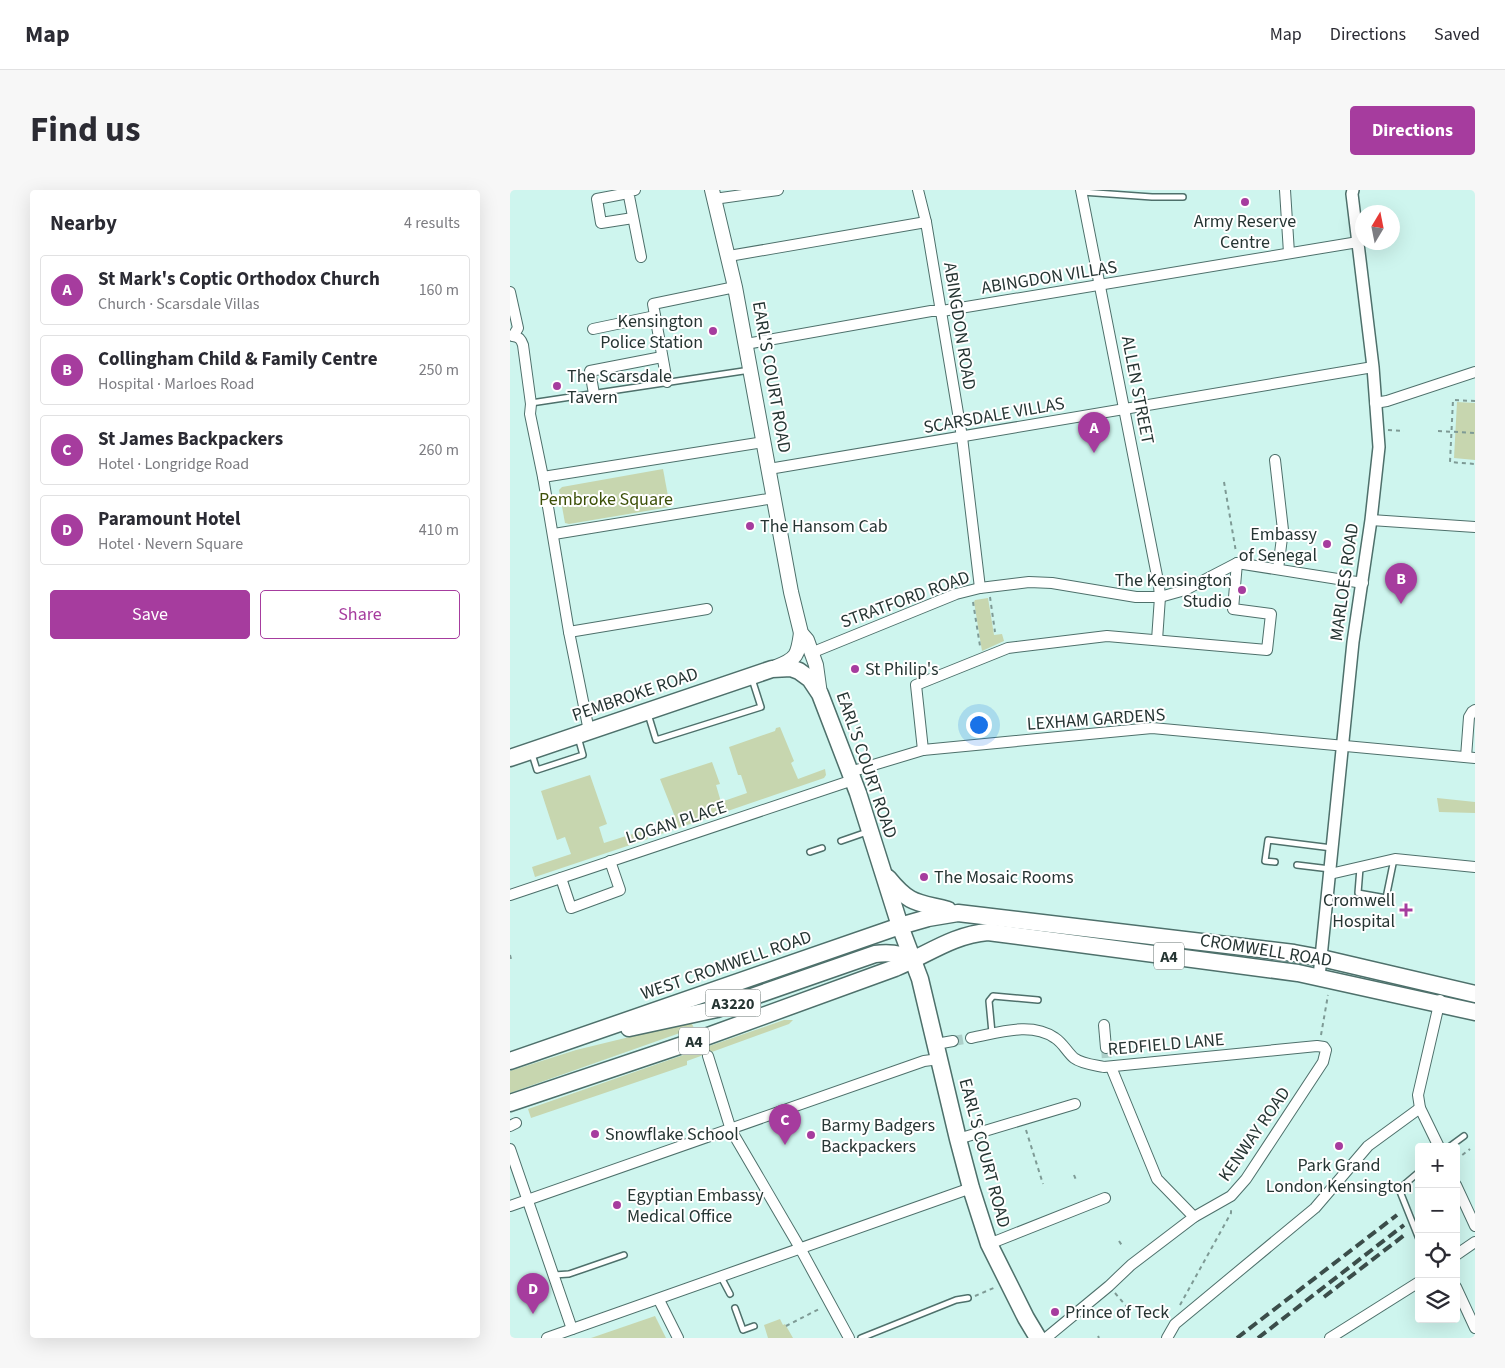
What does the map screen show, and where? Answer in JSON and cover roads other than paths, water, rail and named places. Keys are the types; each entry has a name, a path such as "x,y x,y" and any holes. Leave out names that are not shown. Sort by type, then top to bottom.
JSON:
{"highway":[{"name":"PEMBROKE ROAD","path":"510,758 772,669 791,668 799,671 810,679 820,694"},
{"name":"EARL'S COURT ROAD","path":"820,694 851,776 900,926 920,979 958,1139 989,1244 1038,1338"},
{"name":"A4","path":"882,870 909,900 925,906 958,913"},
{"name":"CROMWELL ROAD","path":"900,926 935,916 958,913 1294,953 1475,994"},
{"path":"897,954 900,943 900,926"},
{"name":"WEST CROMWELL ROAD","path":"566,1041 900,926"},
{"name":"CROMWELL ROAD","path":"877,974 914,960 959,937 988,932 1319,977 1475,1012"},
{"name":"A3220","path":"566,1041 716,1009 868,956 883,953 897,954 914,960"},
{"name":"A4","path":"510,1103 698,1040 877,974 888,967 897,954"},
{"name":"A4","path":"510,1061 566,1041"}],"main road":[{"name":"EARL'S COURT ROAD","path":"713,195 736,287 800,633 807,640 817,671 820,694"},
{"name":"PEMBROKE ROAD","path":"772,669 789,662 796,655 799,650 800,633"}],"street":[{"path":"713,195 778,190"},
{"name":"ABINGDON ROAD","path":"918,190 926,222 942,311 962,437 980,588"},
{"path":"1285,190 1289,253"},
{"name":"ALLEN STREET","path":"1082,191 1160,596 1157,640"},
{"name":"MARLOES ROAD","path":"1352,191 1355,216"},
{"path":"633,218 601,223 597,199 632,192 633,218 641,257"},
{"path":"729,256 926,222"},
{"name":"ABINGDON VILLAS","path":"746,344 930,311 942,311 1355,242"},
{"name":"MARLOES ROAD","path":"1319,977 1353,642 1363,583 1379,447 1373,367 1359,250"},
{"path":"667,382 652,304 736,287"},
{"path":"510,292 518,328 511,336 521,341 523,345 530,414 554,534 583,733"},
{"path":"593,328 655,316"},
{"path":"594,394 590,371 662,357"},
{"name":"SCARSDALE VILLAS","path":"769,469 1373,367"},
{"path":"1375,403 1387,401 1475,372"},
{"path":"544,477 764,442"},
{"path":"1275,460 1283,530 1278,569"},
{"path":"554,534 774,498"},
{"path":"1371,520 1475,527"},
{"path":"923,750 916,685 1008,648 1107,636 1266,650 1271,614 1232,609 1238,563 1363,583"},
{"name":"STRATFORD ROAD","path":"811,653 932,603 980,588 1015,583 1042,582 1136,597 1160,596 1185,590 1238,563"},
{"path":"569,632 707,609"},
{"name":"LEXHAM GARDENS","path":"851,776 923,750 1152,728 1470,758 1469,717 1475,710"},
{"name":"LOGAN PLACE","path":"510,894 610,861 851,776"},
{"path":"1331,872 1360,868 1394,859 1475,867"},
{"path":"560,878 571,908 620,890 610,861"},
{"path":"1437,1143 1420,1108 1418,1095 1442,986"},
{"path":"1104,1025 1106,1048"},
{"name":"REDFIELD LANE","path":"972,1038 1029,1028 1055,1037 1074,1058 1084,1062 1107,1065 1317,1046"},
{"path":"510,1206 732,1130 924,1061 953,1041"},
{"name":"KENWAY ROAD","path":"1046,1338 1131,1265 1194,1217 1231,1196 1246,1178 1323,1062 1326,1050 1324,1047 1317,1046"},
{"path":"510,1051 536,1052"},
{"path":"708,1056 732,1130 849,1338"},
{"path":"1107,1065 1157,1179 1194,1217"},
{"path":"958,1139 1075,1104"},
{"path":"1167,1338 1175,1324 1315,1208 1368,1146 1420,1108"},
{"path":"510,1149 572,1329"},
{"path":"547,1338 659,1300 971,1188"},
{"path":"1458,1188 1472,1212 1475,1226"},
{"path":"989,1244 1105,1198"},
{"path":"1460,1252 1475,1242"},
{"path":"1330,1338 1415,1285"},
{"path":"1460,1296 1475,1328"},
{"path":"659,1300 678,1338"}],"lane":[{"path":"1082,191 1152,197 1183,197"},
{"path":"530,404 751,370"},
{"path":"647,711 656,740 761,707 752,676"},
{"path":"841,841 870,831"},
{"path":"1275,862 1265,861 1268,840 1333,848"},
{"path":"810,852 822,848"},
{"path":"1360,868 1358,893 1386,898 1394,859"},
{"path":"1297,865 1331,872"},
{"path":"992,1034 989,1001 994,996 1038,1000"},
{"path":"1455,1143 1464,1136"},
{"path":"1415,1175 1399,1189 1416,1233"},
{"path":"554,1275 569,1274 624,1255"},
{"path":"721,1277 730,1294"},
{"path":"861,1338 956,1300 968,1298"},
{"path":"735,1308 743,1330 754,1326"}],"tunnel":[{"path":"953,1041 971,1038"},
{"path":"1106,1048 1107,1061"}],"railway":[{"path":"1237,1338 1397,1215"},
{"path":"1258,1338 1404,1225"},
{"path":"1324,1297 1407,1233"}],"place":[{"name":"Army Reserve Centre","path":"1245,202"},
{"name":"Kensington Police Station","path":"713,331"},
{"name":"The Scarsdale Tavern","path":"557,386"},
{"name":"St Mark's Coptic Orthodox Church","path":"1094,453"},
{"name":"The Hansom Cab","path":"750,526"},
{"name":"Embassy of Senegal","path":"1327,544"},
{"name":"The Kensington Studio","path":"1242,590"},
{"name":"Collingham Child & Family Centre","path":"1401,604"},
{"name":"St Philip's","path":"855,669"},
{"name":"The Mosaic Rooms","path":"924,877"},
{"name":"Cromwell Hospital","path":"1406,910"},
{"name":"Snowflake School","path":"595,1134"},
{"name":"Barmy Badgers Backpackers","path":"811,1135"},
{"name":"St James Backpackers","path":"785,1145"},
{"name":"Park Grand London Kensington","path":"1339,1146"},
{"name":"Egyptian Embassy Medical Office","path":"617,1205"},
{"name":"Prince of Teck","path":"1055,1312"},
{"name":"Paramount Hotel","path":"533,1314"}],"park label":[{"name":"Pembroke Square","path":"606,499"}]}
